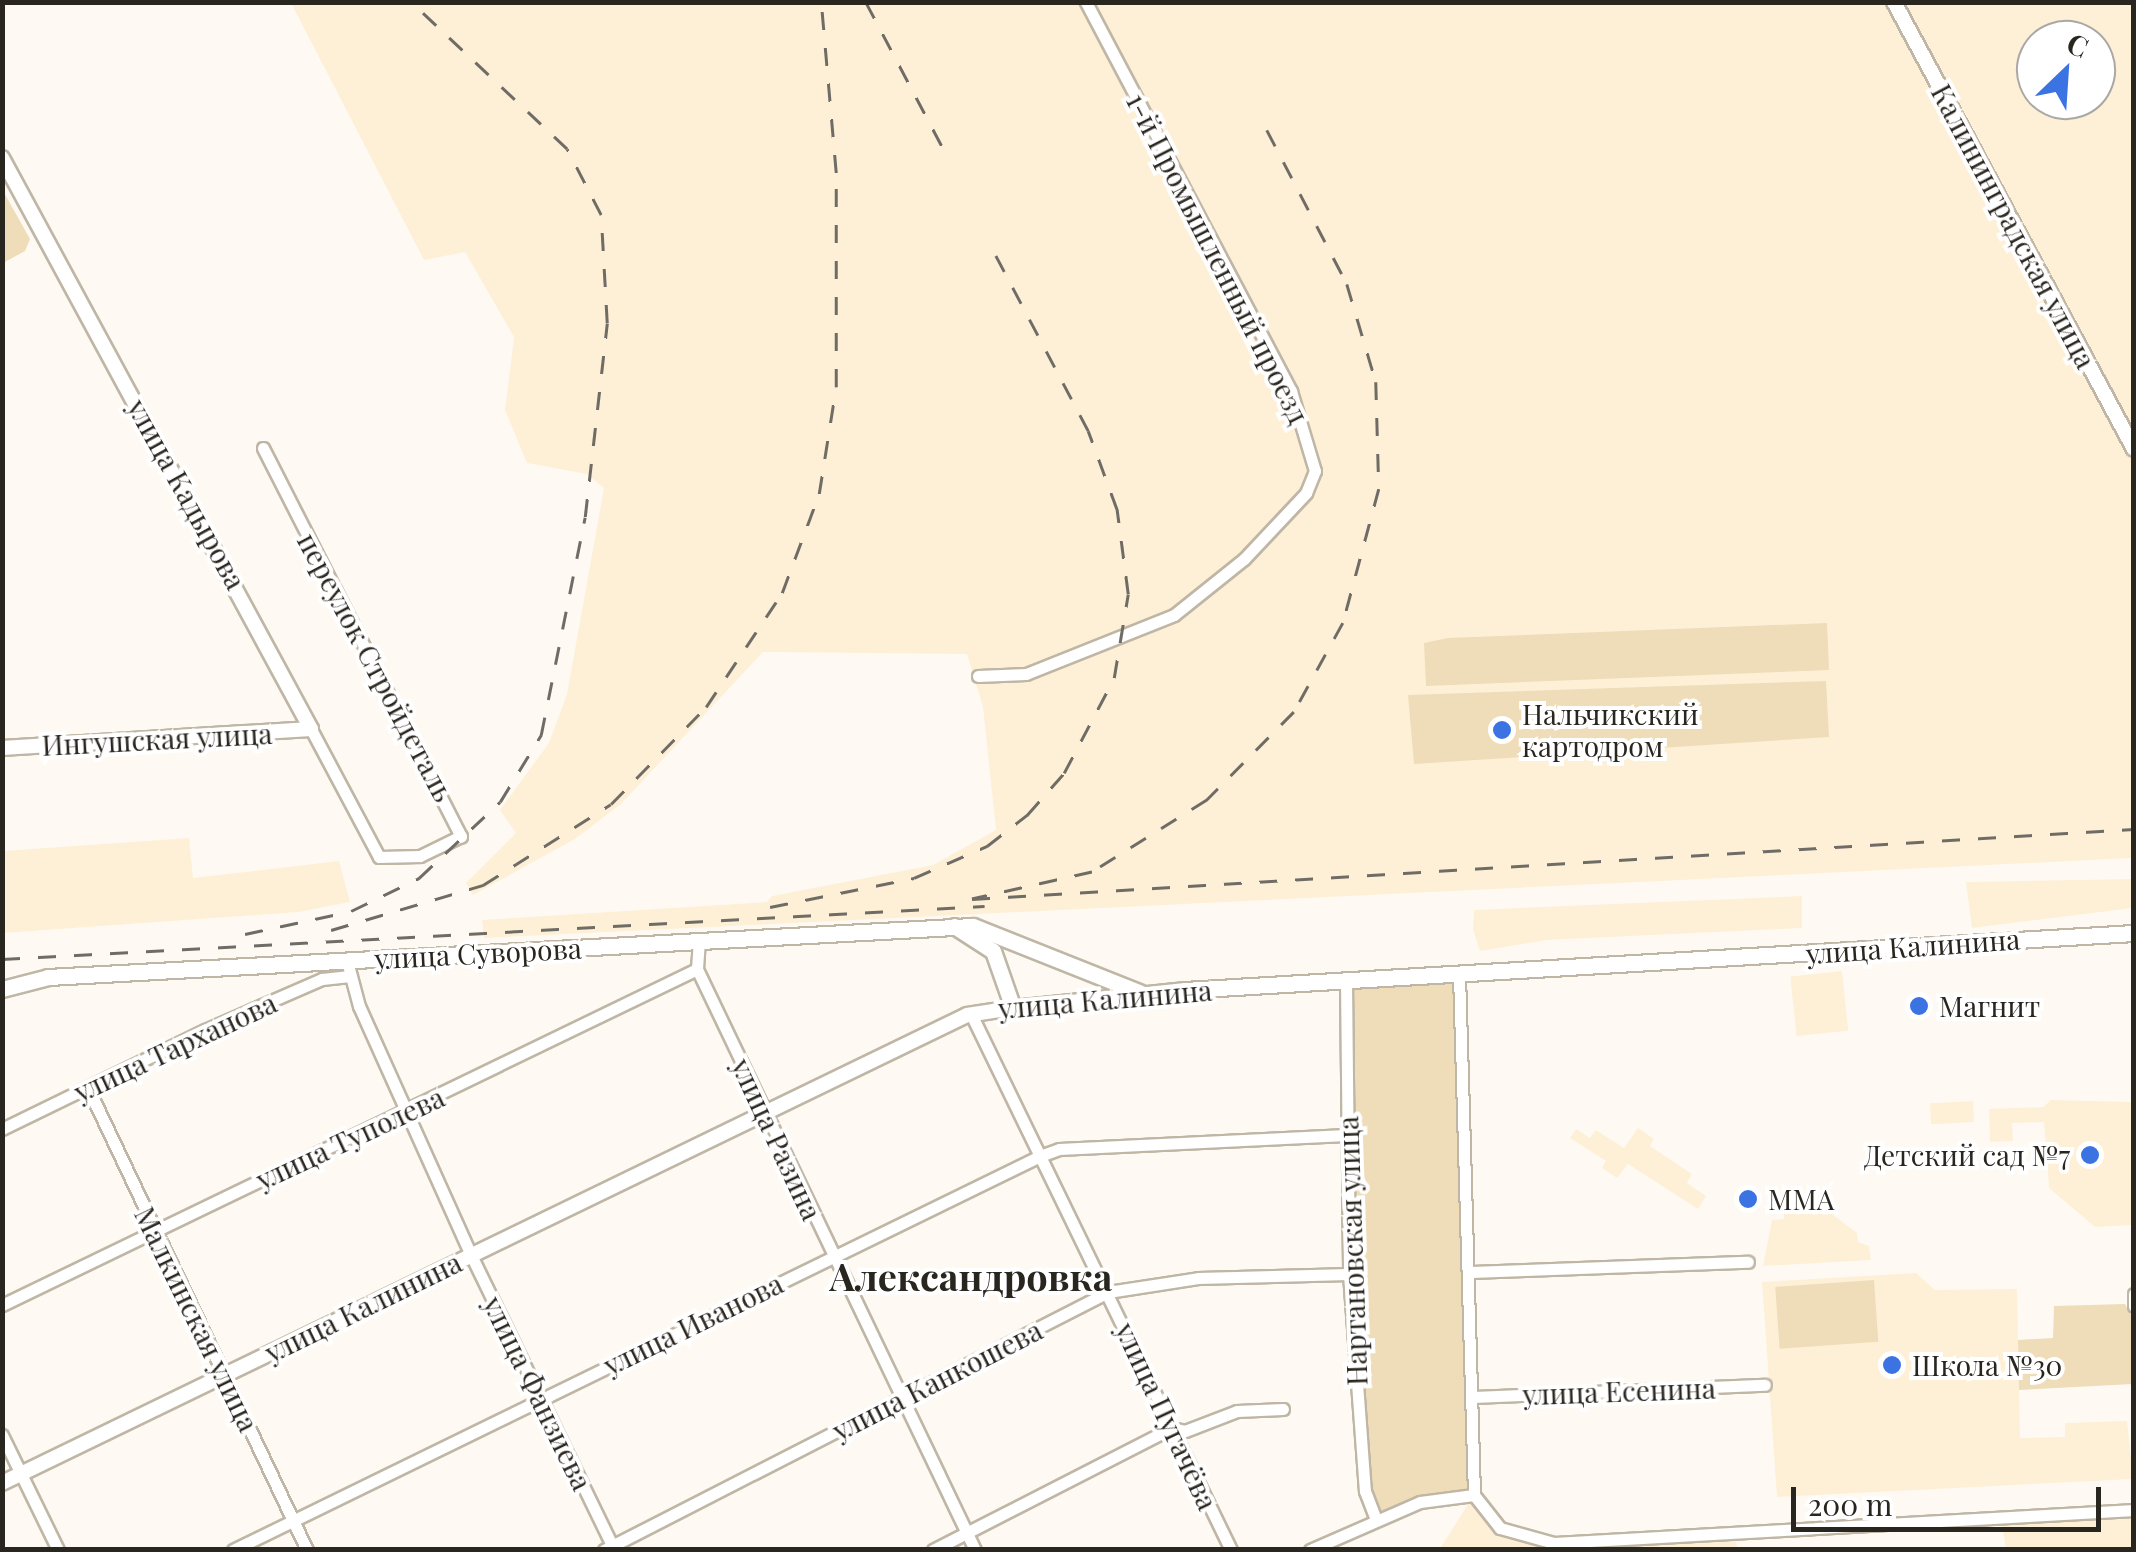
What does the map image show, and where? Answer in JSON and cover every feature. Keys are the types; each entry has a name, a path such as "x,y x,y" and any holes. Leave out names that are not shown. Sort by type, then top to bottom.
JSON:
{"main road":[{"name":"улица Суворова","path":"2,989 48,977 349,968 700,940 954,926 982,927 1148,994"},
{"path":"954,926 993,951 1013,1008"},
{"name":"улица Калинина","path":"1013,1008 1346,980 2134,933"}],"street":[{"name":"1-й Промышленный проезд","path":"978,676 1026,674 1162,622 1244,559 1306,493 1315,471 1291,391 1086,2"},
{"name":"Калининградская улица","path":"1894,2 2134,449"},
{"name":"улица Кадырова","path":"2,158 364,834"},
{"name":"переулок Стройдеталь","path":"263,448 461,836 434,852 396,858 379,857 364,834"},
{"name":"Ингушская улица","path":"2,748 311,729"},
{"path":"697,970 700,940"},
{"name":"улица Тарханова","path":"2,1129 349,968"},
{"name":"улица Фанзиева","path":"349,968 471,1255 610,1548"},
{"name":"улица Разина","path":"697,970 830,1256 975,1550"},
{"name":"улица Туполева","path":"2,1305 410,1112 697,970"},
{"path":"1459,974 1474,1495 1500,1528 1554,1543 2134,1510"},
{"name":"Нартановская улица","path":"1346,980 1349,1274 1365,1491 1376,1519"},
{"name":"улица Калинина","path":"2,1483 971,1014 1013,1008"},
{"name":"улица Пугачёва","path":"971,1014 1230,1550"},
{"name":"Малкинская улица","path":"88,1088 307,1550"},
{"name":"улица Иванова","path":"233,1550 1040,1156 1059,1149 1346,1135"},
{"path":"1470,1272 1748,1262"},
{"name":"улица Канкошева","path":"610,1548 1108,1292 1198,1278 1349,1274"},
{"path":"2134,1294 2134,1306"},
{"name":"улица Есенина","path":"1473,1396 1764,1386"},
{"path":"933,1550 1172,1428 1185,1431 1237,1411 1283,1409"},
{"path":"2,1435 58,1550"},
{"path":"1310,1550 1420,1502 1474,1495"}],"shaded area":[{"path":"291,3 2133,3 2133,858 484,938 482,920 767,902 772,896 933,865 996,830 983,707 967,654 763,652 621,804 575,839 473,895 466,883 516,833 500,810 549,743 567,694 604,488 587,474 527,463 505,410 514,337 465,252 424,260"},
{"path":"2,189 30,239 25,251 3,263"},
{"path":"1827,623 1829,670 1426,686 1424,643 1448,638"},
{"path":"1826,681 1829,737 1414,764 1408,695"},
{"path":"189,838 193,878 339,861 350,902 299,912 3,933 3,851"},
{"path":"2133,879 2133,908 1972,928 1966,882"},
{"path":"1802,896 1802,928 1547,940 1480,951 1473,930 1474,910"},
{"path":"1842,971 1848,1031 1797,1036 1790,976"},
{"path":"1459,974 1474,1495 1376,1519 1365,1491 1346,981"},
{"name":"Детский сад №7","path":"2051,1100 2133,1102 2133,1225 2095,1227 2049,1188 2044,1122 2012,1123 2013,1141 1990,1142 1989,1109 2043,1107"},
{"path":"1973,1101 1974,1122 1931,1124 1930,1103"},
{"path":"1638,1128 1654,1139 1650,1146 1692,1174 1687,1183 1706,1196 1698,1209 1628,1164 1617,1178 1602,1168 1606,1161 1570,1138 1576,1129 1590,1138 1596,1130 1624,1148"},
{"path":"1785,1202 1816,1202 1857,1233 1858,1242 1869,1246 1871,1260 1763,1266 1772,1220 1784,1219"},
{"name":"Школа №30","path":"1916,1273 1935,1290 2017,1289 2020,1438 2065,1437 2065,1423 2127,1421 2133,1479 1777,1497 1762,1282"},
{"path":"1874,1280 1878,1342 1780,1349 1775,1287"},
{"path":"2125,1304 2133,1319 2133,1384 2019,1390 2018,1340 2053,1338 2054,1306"},
{"path":"1474,1495 1489,1520 1539,1542 1732,1531 1738,1549 1439,1550"},
{"path":"2133,1510 2133,1549 2006,1549 2001,1521"}],"railway":[{"path":"245,934 351,911 419,878 500,802 541,735 585,517 607,323 601,215 567,149 411,2"},
{"path":"331,930 483,885 611,804 706,707 782,593 819,494 836,387 836,173 821,2"},
{"path":"866,2 943,148"},
{"path":"1267,130 1347,284 1376,382 1379,489 1343,623 1294,712 1207,800 1092,872 972,899 2134,829"},
{"path":"770,907 914,878 987,846 1027,815 1064,773 1114,678 1128,594 1117,510 1088,431 990,245"},
{"path":"2,959 985,906"}],"place":[{"name":"Нальчикский картодром","path":"1502,730"},
{"name":"Магнит","path":"1919,1006"},
{"name":"Детский сад №7","path":"2090,1155"},
{"name":"MMA","path":"1748,1199"},
{"name":"Школа №30","path":"1892,1365"}],"district":[{"name":"Александровка","path":"971,1276"}]}
